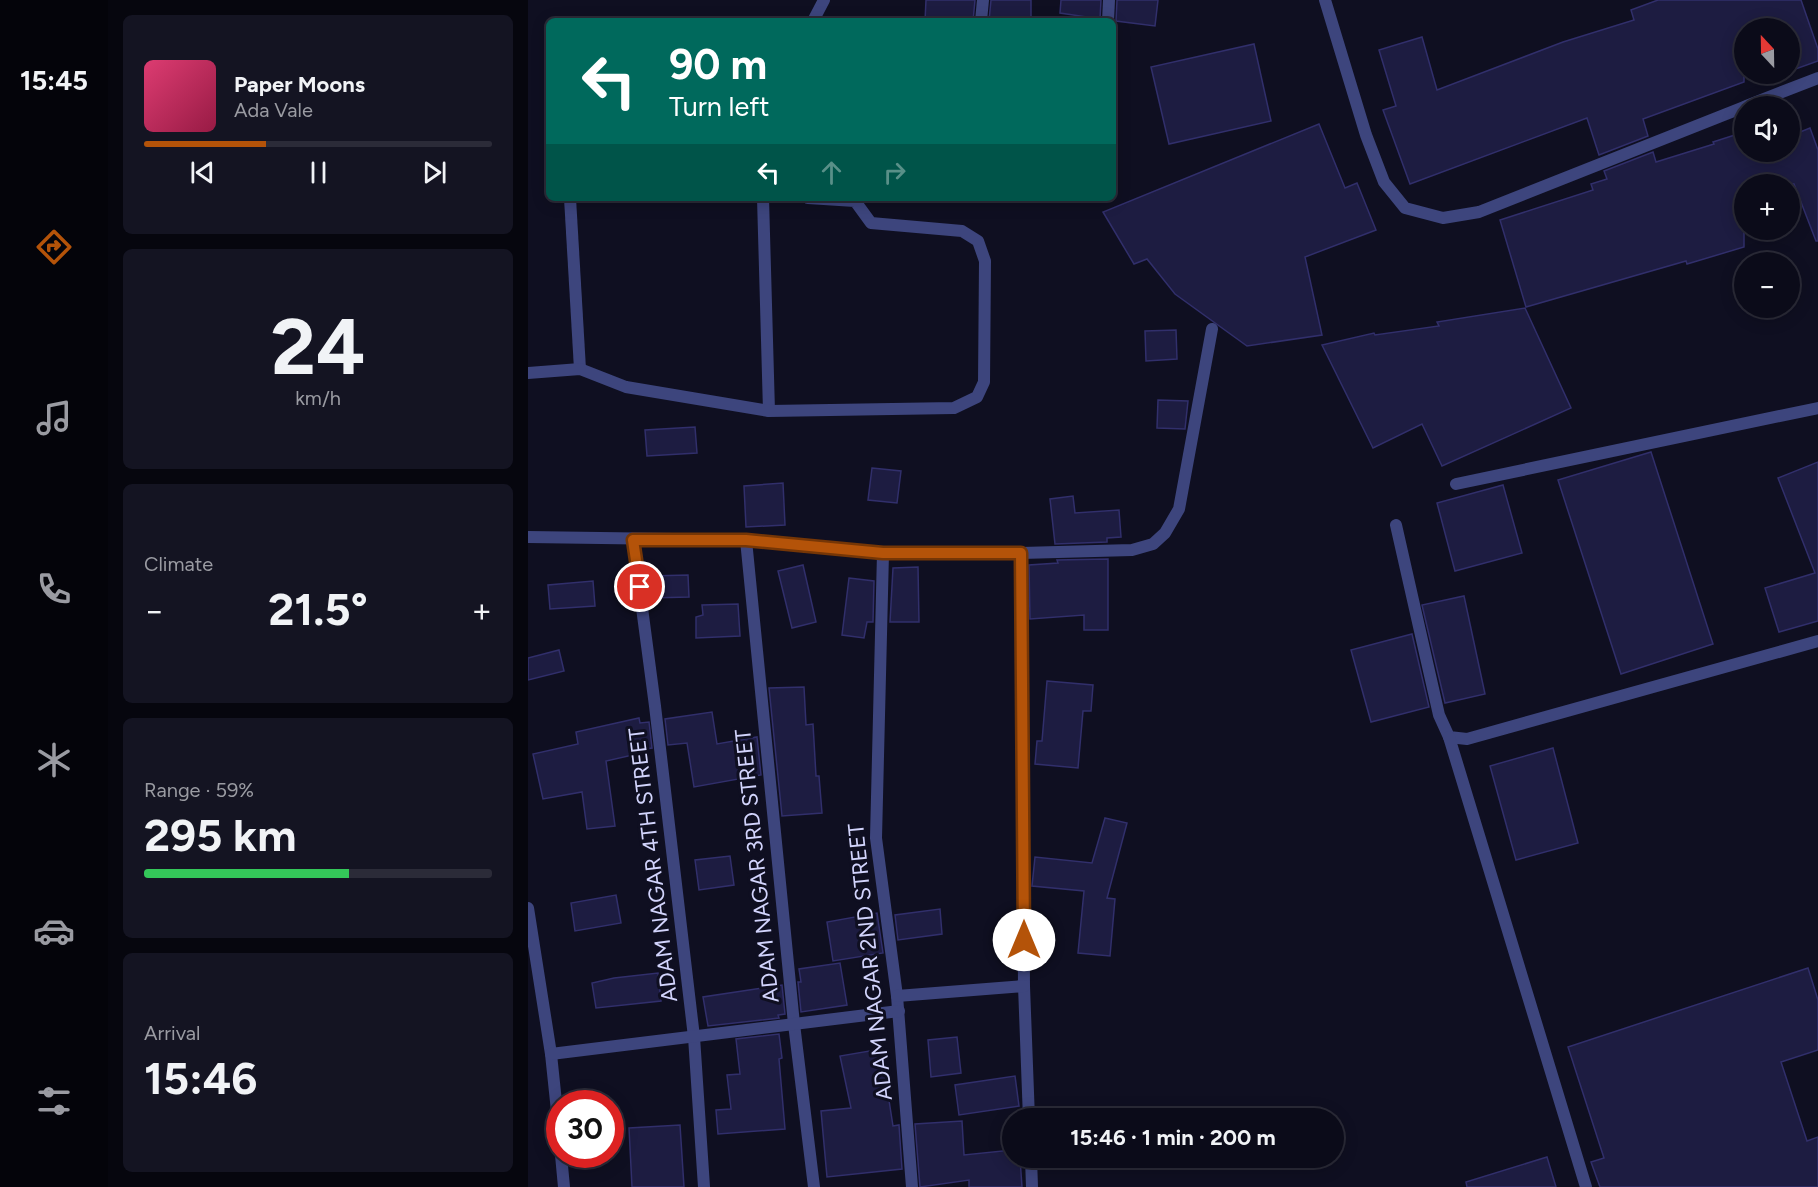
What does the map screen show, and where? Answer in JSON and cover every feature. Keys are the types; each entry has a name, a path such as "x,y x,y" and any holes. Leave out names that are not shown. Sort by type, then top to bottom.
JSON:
{"street":[{"path":"815,18 824,0"},
{"path":"981,18 983,0"},
{"path":"1107,18 1109,0"},
{"path":"1324,0 1366,135 1384,182 1405,208 1443,218 1479,212 1734,111"},
{"path":"1773,96 1818,78"},
{"path":"570,201 580,369"},
{"path":"763,201 769,411"},
{"path":"528,373 580,369 626,387 769,411 954,408 977,397 984,382 985,261 978,241 962,231 871,223 855,201"},
{"path":"528,537 746,540 883,553 1132,550 1153,544 1165,533 1179,509 1212,329"},
{"path":"1456,484 1818,408"},
{"path":"1396,525 1439,715 1449,736 1586,1187"},
{"name":"ADAM NAGAR 4TH STREET","path":"633,540 657,718 694,1036 704,1187"},
{"name":"ADAM NAGAR 3RD STREET","path":"746,540 794,1024 814,1187"},
{"name":"ADAM NAGAR 2ND STREET","path":"883,553 876,838 899,1011 912,1187"},
{"path":"1021,553 1024,986 1029,1108"},
{"path":"1449,736 1467,739 1818,641"},
{"path":"528,908 555,1090"},
{"path":"897,996 1024,986"},
{"path":"551,1054 899,1011"},
{"path":"562,1168 564,1187"},
{"path":"1031,1168 1032,1187"}],"building":[{"path":"926,0 975,0 973,18 925,18"},
{"path":"991,0 1031,0 1031,18 989,18"},
{"path":"1061,0 1101,0 1100,18 1060,13"},
{"path":"1117,0 1158,0 1155,26 1116,21"},
{"path":"1658,0 1801,0 1818,49 1818,61 1800,67 1800,18 1734,18 1734,84 1739,84 1643,119 1648,136 1599,155 1587,118 1410,184 1383,110 1396,106 1379,50 1422,37 1437,90 1563,42 1634,20 1631,10"},
{"path":"1254,44 1271,121 1169,144 1151,67"},
{"path":"1319,124 1345,188 1357,183 1376,230 1305,257 1322,335 1247,346 1175,294 1147,259 1134,264 1103,212"},
{"path":"1810,128 1818,150 1818,241 1816,241 1800,200 1800,174 1734,174 1734,240 1744,240 1744,247 1687,264 1686,261 1526,307 1500,220 1593,190 1591,184 1607,179 1604,171 1653,152 1656,162 1714,144 1713,142 1734,135 1734,162 1800,162 1800,132"},
{"path":"1525,308 1571,408 1442,466 1422,424 1373,448 1322,345 1374,333 1375,335 1439,326 1437,322"},
{"path":"1176,330 1177,359 1146,361 1145,331"},
{"path":"1158,400 1188,401 1185,429 1157,428"},
{"path":"695,427 697,453 647,456 645,430"},
{"path":"1651,452 1713,644 1621,674 1558,480"},
{"path":"1818,462 1818,621 1779,632 1765,588 1815,573 1778,478"},
{"path":"872,468 901,471 897,503 868,500"},
{"path":"783,483 785,525 746,527 744,486"},
{"path":"1503,485 1522,553 1455,571 1437,503"},
{"path":"1073,496 1075,513 1119,510 1121,537 1107,538 1107,542 1055,544 1050,499"},
{"path":"1108,559 1108,630 1084,630 1084,615 1030,619 1029,565 1058,563 1057,560"},
{"path":"803,565 816,622 792,628 778,571"},
{"path":"918,567 919,622 890,622 893,568"},
{"path":"688,575 689,597 650,598 649,576"},
{"path":"849,578 874,581 873,622 867,622 864,638 842,635"},
{"path":"593,581 595,606 550,609 548,585"},
{"path":"1464,596 1485,694 1445,703 1422,605"},
{"path":"738,604 740,636 696,638 696,617 703,615 702,605"},
{"path":"1412,634 1429,707 1371,722 1351,650"},
{"path":"559,650 564,671 528,680 528,658"},
{"path":"1047,681 1093,685 1091,711 1083,711 1078,768 1035,764 1037,741 1042,741"},
{"path":"804,687 806,725 813,724 816,776 819,776 822,813 782,816 769,688"},
{"path":"712,712 717,744 757,737 761,775 694,787 687,743 668,745 665,719"},
{"path":"639,718 640,723 649,722 652,748 645,749 646,752 606,761 615,826 587,829 582,792 543,799 533,754 578,744 576,732"},
{"path":"1553,748 1578,843 1516,860 1490,766"},
{"path":"1105,818 1127,823 1107,898 1115,899 1110,956 1078,953 1084,891 1032,886 1035,857 1092,863"},
{"path":"730,856 734,885 699,890 695,860"},
{"path":"616,895 621,923 575,931 571,903"},
{"path":"940,909 942,934 898,940 895,915"},
{"path":"877,913 883,953 833,961 827,922"},
{"path":"840,963 847,1005 801,1012 799,969"},
{"path":"1808,968 1818,1000 1818,1050 1781,1062 1807,1141 1818,1137 1818,1187 1600,1187 1591,1162 1604,1158 1568,1047"},
{"path":"658,973 661,1001 596,1008 592,983"},
{"path":"782,985 785,1014 778,1015 779,1018 708,1026 703,997"},
{"path":"779,1034 785,1129 718,1134 716,1110 731,1109 727,1075 740,1074 736,1039"},
{"path":"957,1037 961,1073 931,1077 928,1040"},
{"path":"881,1049 893,1126 899,1125 902,1169 827,1177 821,1111 851,1108 840,1056"},
{"path":"1015,1076 1019,1106 959,1115 955,1085"},
{"path":"962,1121 964,1155 1002,1151 1002,1168 1021,1168 1022,1187 969,1187 969,1180 920,1187 915,1124"},
{"path":"680,1125 684,1187 632,1187 629,1128"},
{"path":"1547,1157 1556,1187 1467,1187 1466,1182"}],"route":[{"path":"640,587 633,540 746,540 883,553 1021,553 1024,940"}]}
